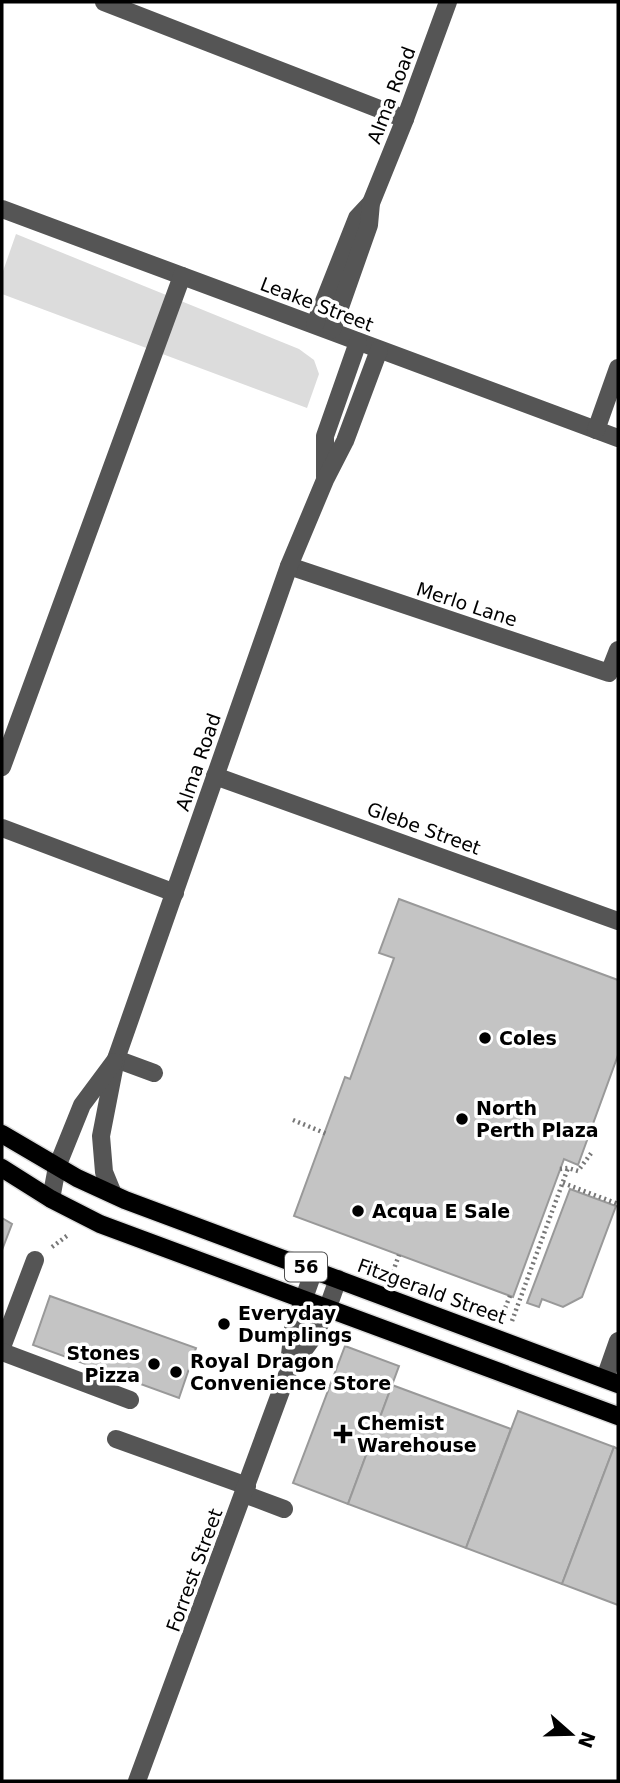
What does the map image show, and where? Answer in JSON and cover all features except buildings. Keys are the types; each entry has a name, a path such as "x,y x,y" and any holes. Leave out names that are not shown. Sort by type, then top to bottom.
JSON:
{"main road":[{"name":"Fitzgerald Street","path":"2,1134 77,1178 113,1195 611,1381"},
{"name":"56","path":"2,1168 51,1199 100,1224 618,1416"}],"street":[{"path":"104,2 405,119"},
{"name":"Alma Road","path":"323,327 357,218 371,203 448,2"},
{"name":"Leake Street","path":"2,209 618,438"},
{"path":"2,767 182,276"},
{"name":"Alma Road","path":"325,480 325,436 358,342"},
{"name":"Alma Road","path":"113,1195 104,1172 101,1136 116,1059 289,566 325,480 345,441 379,350"},
{"path":"596,430 618,368"},
{"name":"Merlo Lane","path":"289,566 609,673 618,650"},
{"name":"Glebe Street","path":"215,776 618,920"},
{"path":"2,828 175,893"},
{"path":"116,1059 154,1073"},
{"name":"Alma Road","path":"51,1199 57,1167 82,1105 116,1059"},
{"path":"35,1260 2,1348 130,1400"},
{"name":"Forrest Street","path":"137,1781 288,1372 293,1329 314,1270"},
{"name":"Forrest Street","path":"288,1372 314,1336 338,1279"},
{"path":"611,1381 618,1341"},
{"path":"116,1439 245,1490 284,1509"}],"path":[{"path":"293,1120 327,1134"},
{"path":"560,1168 578,1171 592,1152"},
{"path":"511,1322 568,1168"},
{"path":"563,1183 618,1204"},
{"path":"391,1277 399,1255"},
{"path":"501,1318 510,1296"}],"shaded area":[{"path":"16,234 299,349 314,360 319,374 307,408 2,294 2,274"}],"place":[{"name":"Coles","path":"485,1038"},
{"name":"North Perth Plaza","path":"462,1119"},
{"name":"Acqua E Sale","path":"358,1211"},
{"name":"Everyday Dumplings","path":"224,1324"},
{"name":"Stones Pizza","path":"154,1364"},
{"name":"Royal Dragon Convenience Store","path":"176,1372"},
{"name":"Chemist Warehouse","path":"343,1434"}]}
